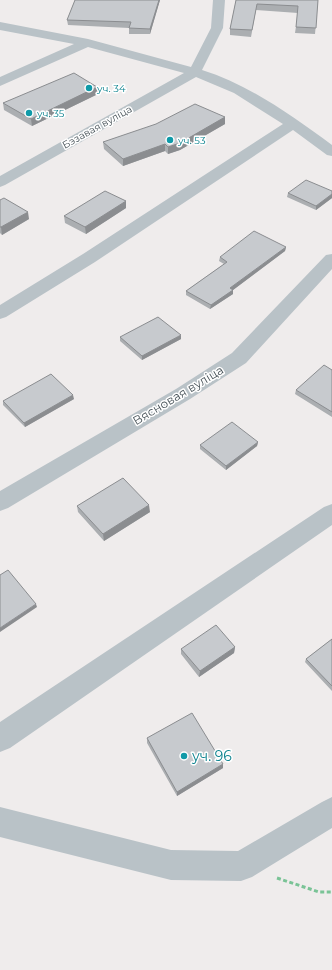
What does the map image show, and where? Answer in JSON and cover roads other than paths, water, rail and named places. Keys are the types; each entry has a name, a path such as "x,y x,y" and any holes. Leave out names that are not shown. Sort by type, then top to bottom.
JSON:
{"street":[{"path":"195,72 217,28 219,0"},
{"path":"0,26 88,43 195,72 223,82 252,97 329,146"},
{"path":"0,82 88,43"},
{"name":"Бэзавая вуліца","path":"0,182 195,72"},
{"path":"0,313 96,254 293,124"},
{"name":"Вясновая вуліца","path":"0,502 183,394 239,358 332,259"},
{"path":"0,738 332,513"},
{"path":"0,822 171,865 241,866 332,812"}],"place":[{"name":"уч. 34","path":"89,88"},
{"name":"уч. 35","path":"29,113"},
{"name":"уч. 53","path":"170,140"},
{"name":"уч. 96","path":"184,756"}]}
